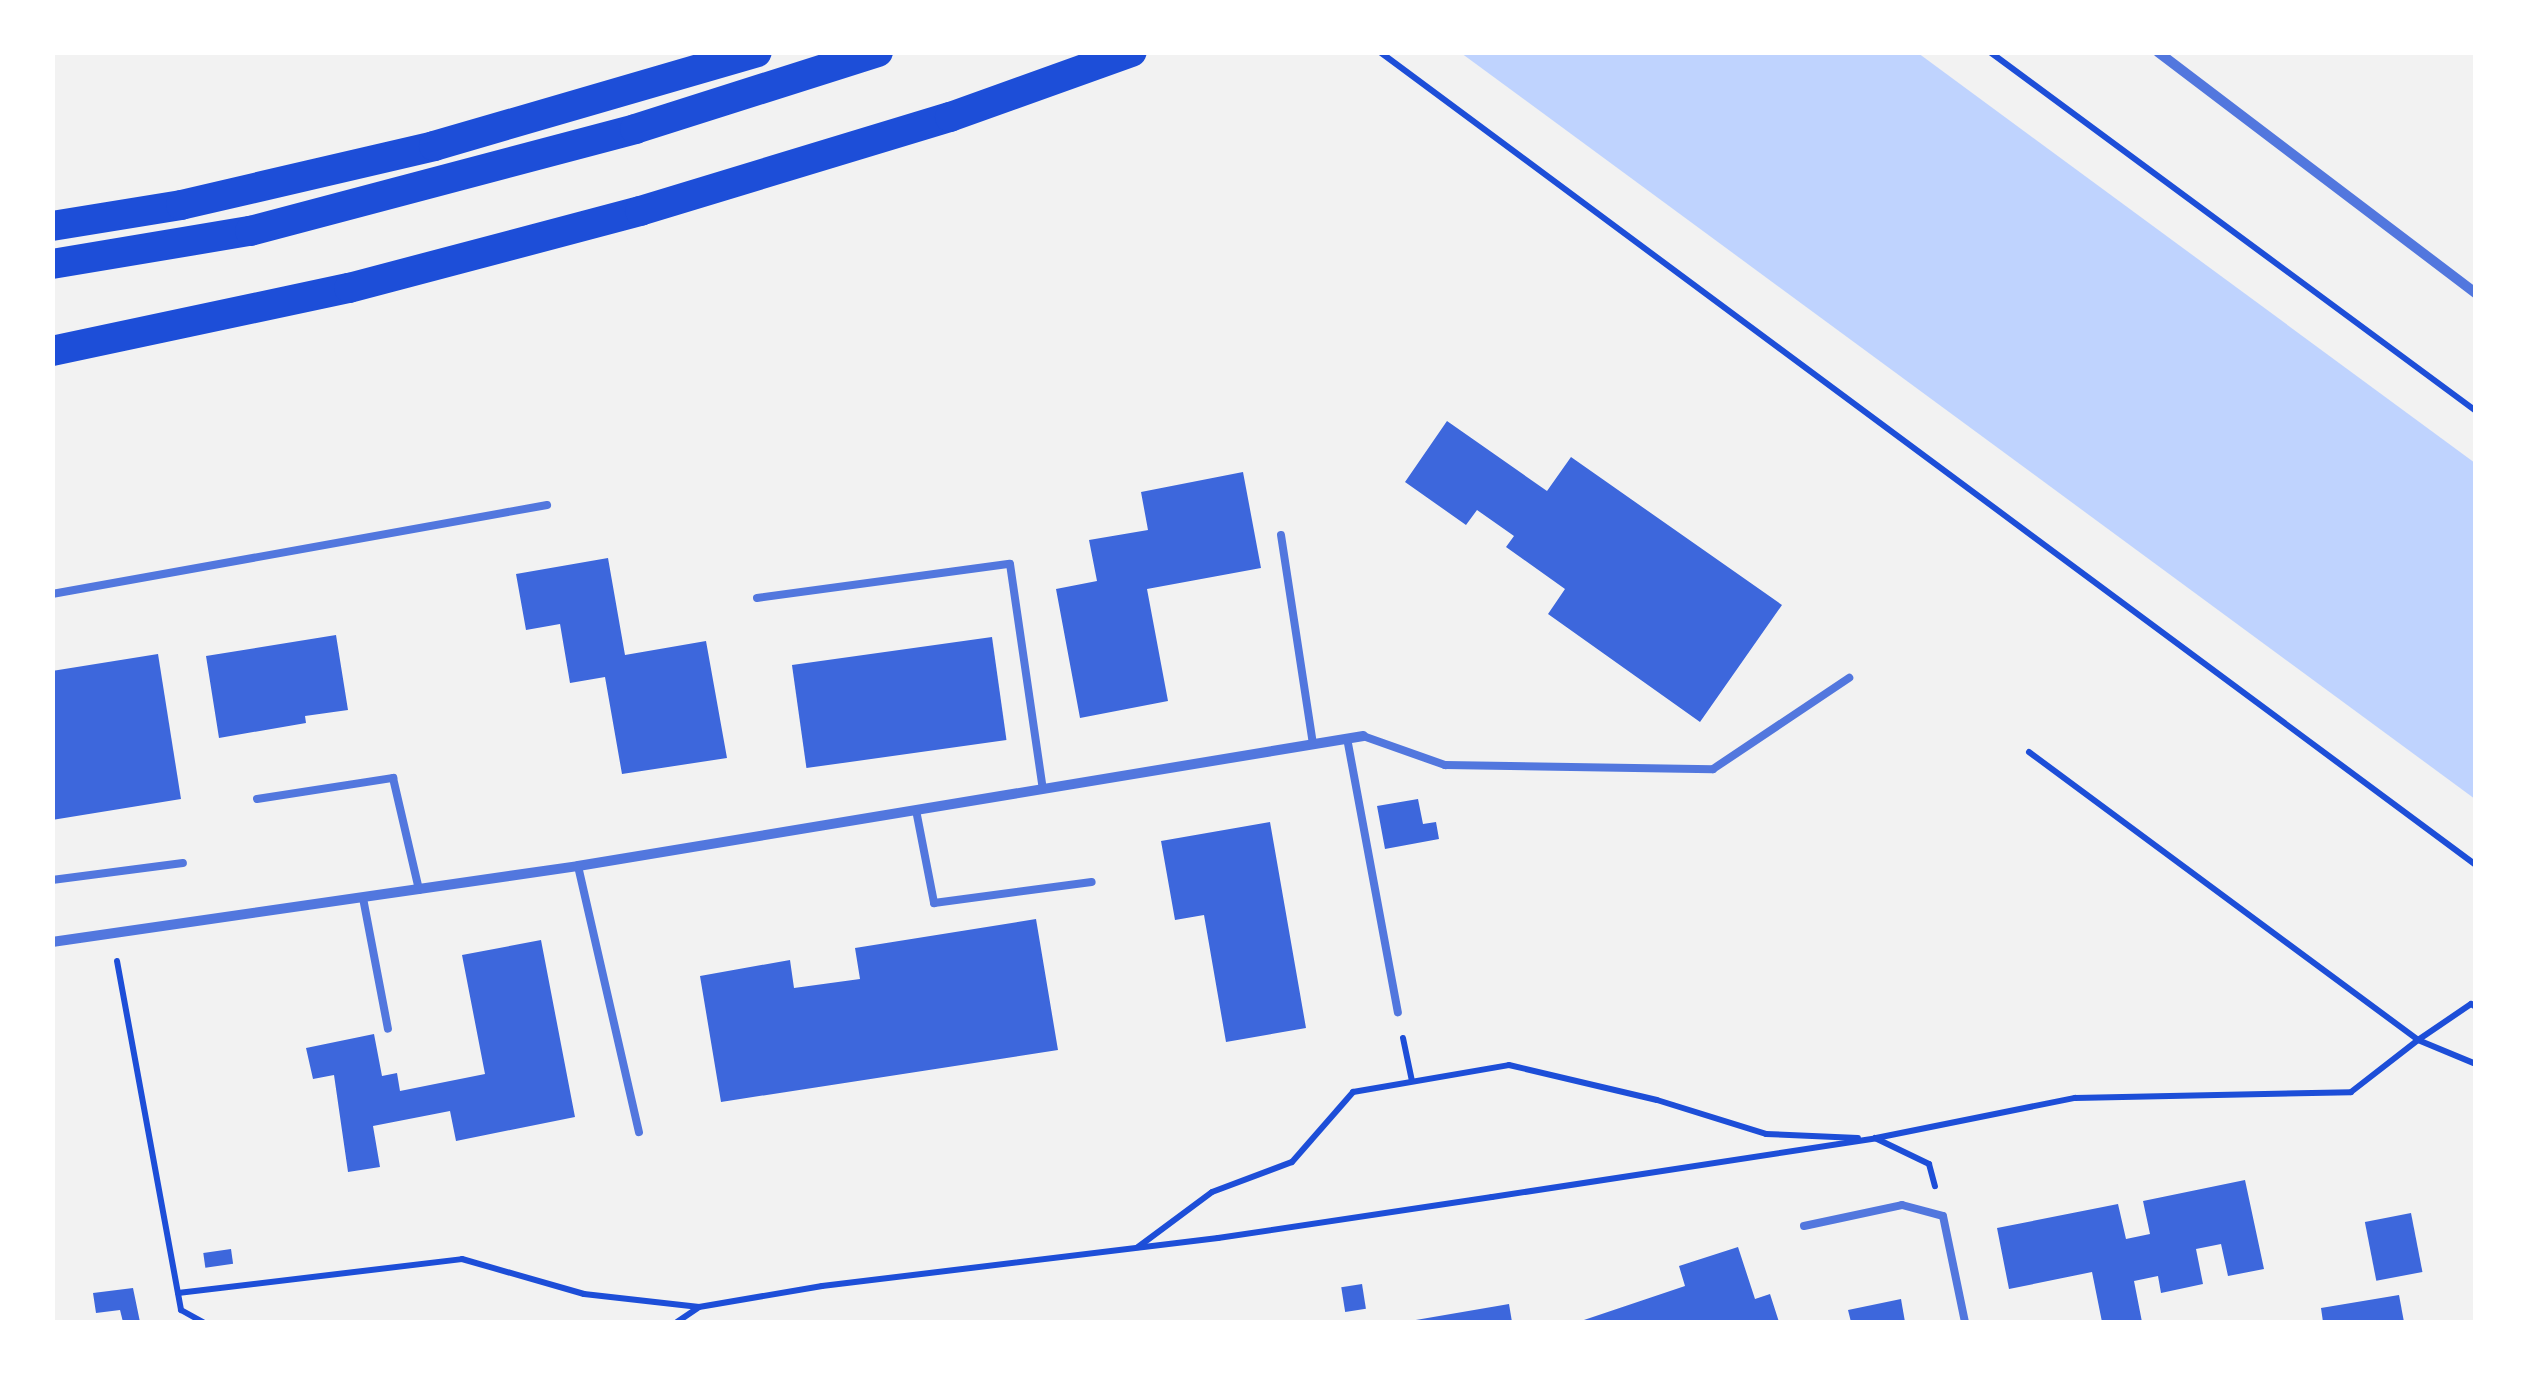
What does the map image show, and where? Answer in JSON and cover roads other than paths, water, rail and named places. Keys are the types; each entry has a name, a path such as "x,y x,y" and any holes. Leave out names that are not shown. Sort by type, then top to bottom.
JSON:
{"highway":[{"path":"52,226 181,205 434,146 757,52"},
{"path":"52,264 250,231 635,129 878,52"},
{"path":"52,352 349,288 640,211 950,117 1132,52"}],"street":[{"path":"2158,52 2476,293"},
{"path":"52,942 578,866 1363,736"}],"lane":[{"path":"52,594 547,506"},
{"path":"1281,535 1313,744"},
{"path":"757,598 1010,564 1043,789"},
{"path":"1363,736 1445,766 1713,769 1849,678"},
{"path":"1347,738 1398,1012"},
{"path":"257,799 392,778 419,890"},
{"path":"916,810 934,903 1092,882"},
{"path":"52,880 182,863"},
{"path":"578,866 639,1132"},
{"path":"363,898 388,1030"},
{"path":"1804,1226 1902,1206 1942,1216 1965,1322"}],"water":[{"path":"1461,53 1918,53 2475,463 2475,799"}]}
